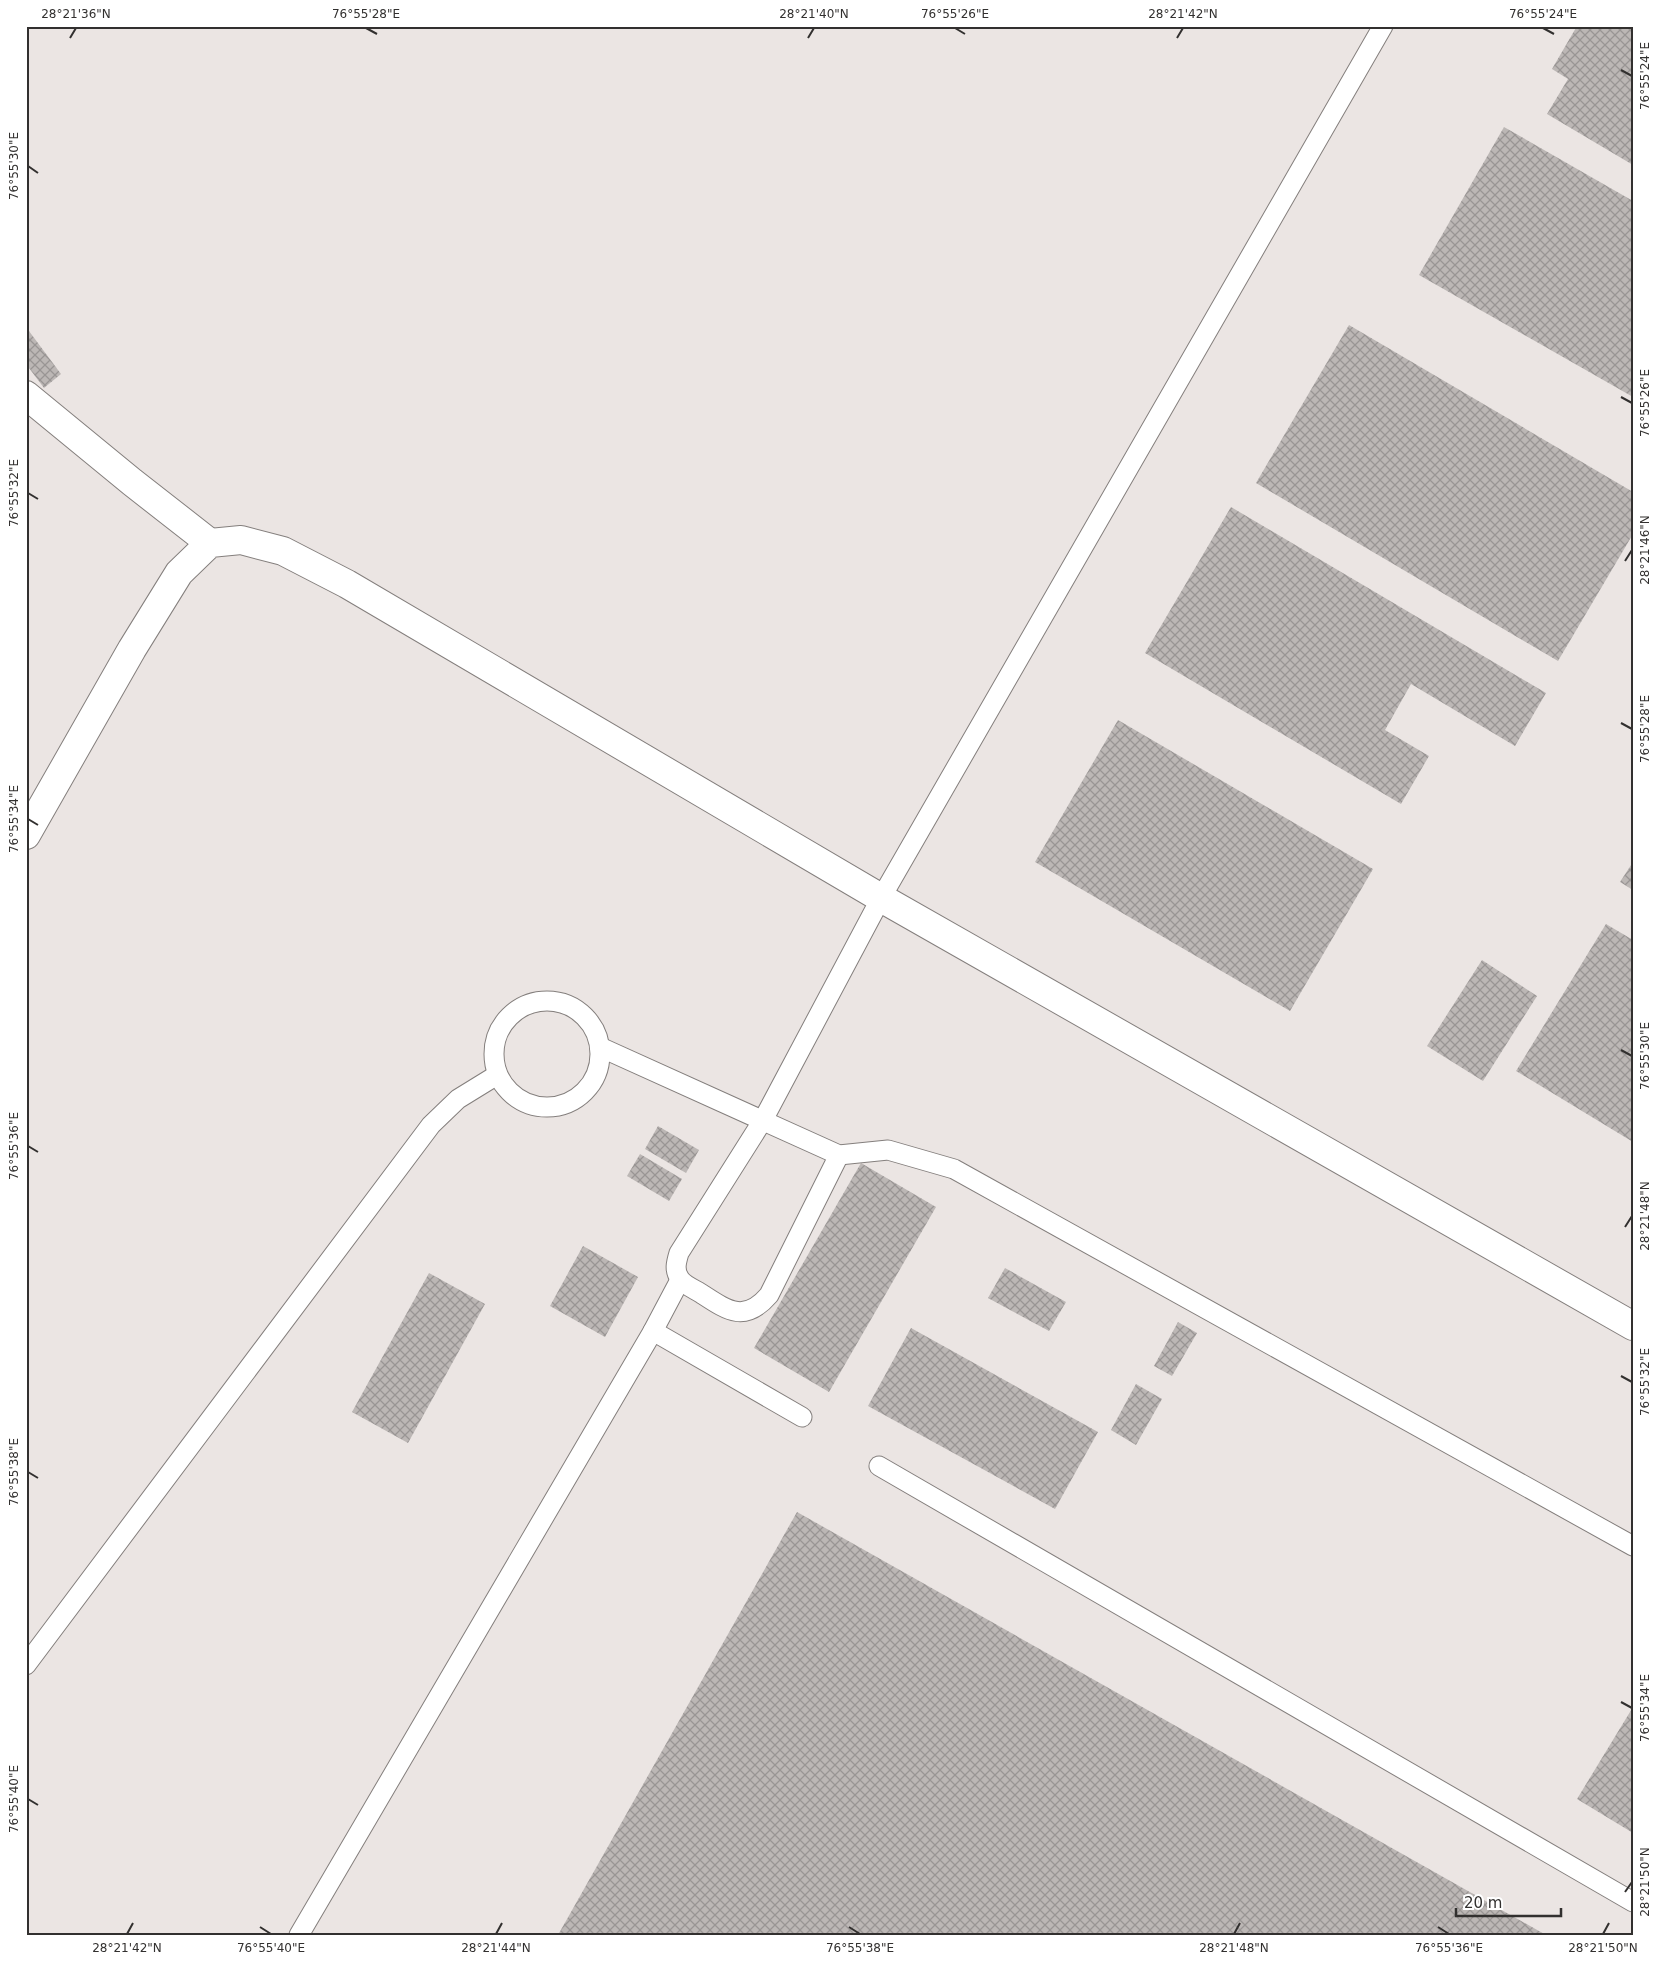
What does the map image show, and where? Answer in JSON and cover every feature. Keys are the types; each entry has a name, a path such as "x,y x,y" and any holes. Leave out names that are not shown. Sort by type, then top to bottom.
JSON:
{"street":[{"path":"26,395 210,543"},
{"path":"26,835 132,649 179,573 210,543 241,540 283,551 347,584 881,898 1633,1326"}],"lane":[{"path":"840,1155 769,1295 758,1307 743,1312 726,1309 680,1280 675,1267 679,1253 763,1120 881,898 1384,26"},
{"path":"533,1002 563,1002 588,1019 600,1047 595,1078 575,1100 545,1108 516,1099 497,1075 494,1045 507,1018 533,1002"},
{"path":"600,1047 840,1155 888,1150 954,1169 1633,1546"},
{"path":"26,1665 431,1125 458,1099 497,1075"},
{"path":"299,1935 680,1280"},
{"path":"652,1331 802,1417"},
{"path":"879,1466 1633,1902"}],"building":[{"path":"1577,26 1633,26 1633,165 1547,114 1568,79 1552,69"},
{"path":"1504,127 1633,201 1633,397 1419,275"},
{"path":"1349,325 1633,492 1633,534 1558,661 1256,483"},
{"path":"26,327 61,374 44,388 26,364"},
{"path":"1231,507 1546,693 1515,746 1411,684 1385,730 1429,756 1401,804 1145,653"},
{"path":"1118,720 1373,869 1290,1011 1035,862"},
{"path":"1633,862 1633,890 1620,882"},
{"path":"1606,924 1633,940 1633,1142 1516,1071"},
{"path":"1482,960 1537,996 1483,1081 1427,1046"},
{"path":"658,1126 699,1150 686,1173 645,1149"},
{"path":"640,1154 682,1179 669,1201 627,1176"},
{"path":"861,1163 936,1207 829,1392 754,1348"},
{"path":"583,1246 638,1277 605,1337 550,1306"},
{"path":"1005,1268 1066,1302 1049,1331 988,1298"},
{"path":"429,1273 485,1304 408,1443 352,1412"},
{"path":"1178,1322 1197,1333 1172,1376 1154,1366"},
{"path":"911,1328 1098,1432 1055,1509 868,1406"},
{"path":"1136,1384 1162,1399 1136,1445 1111,1430"},
{"path":"797,1512 1546,1935 558,1935"},
{"path":"1633,1707 1633,1833 1577,1799"}]}
